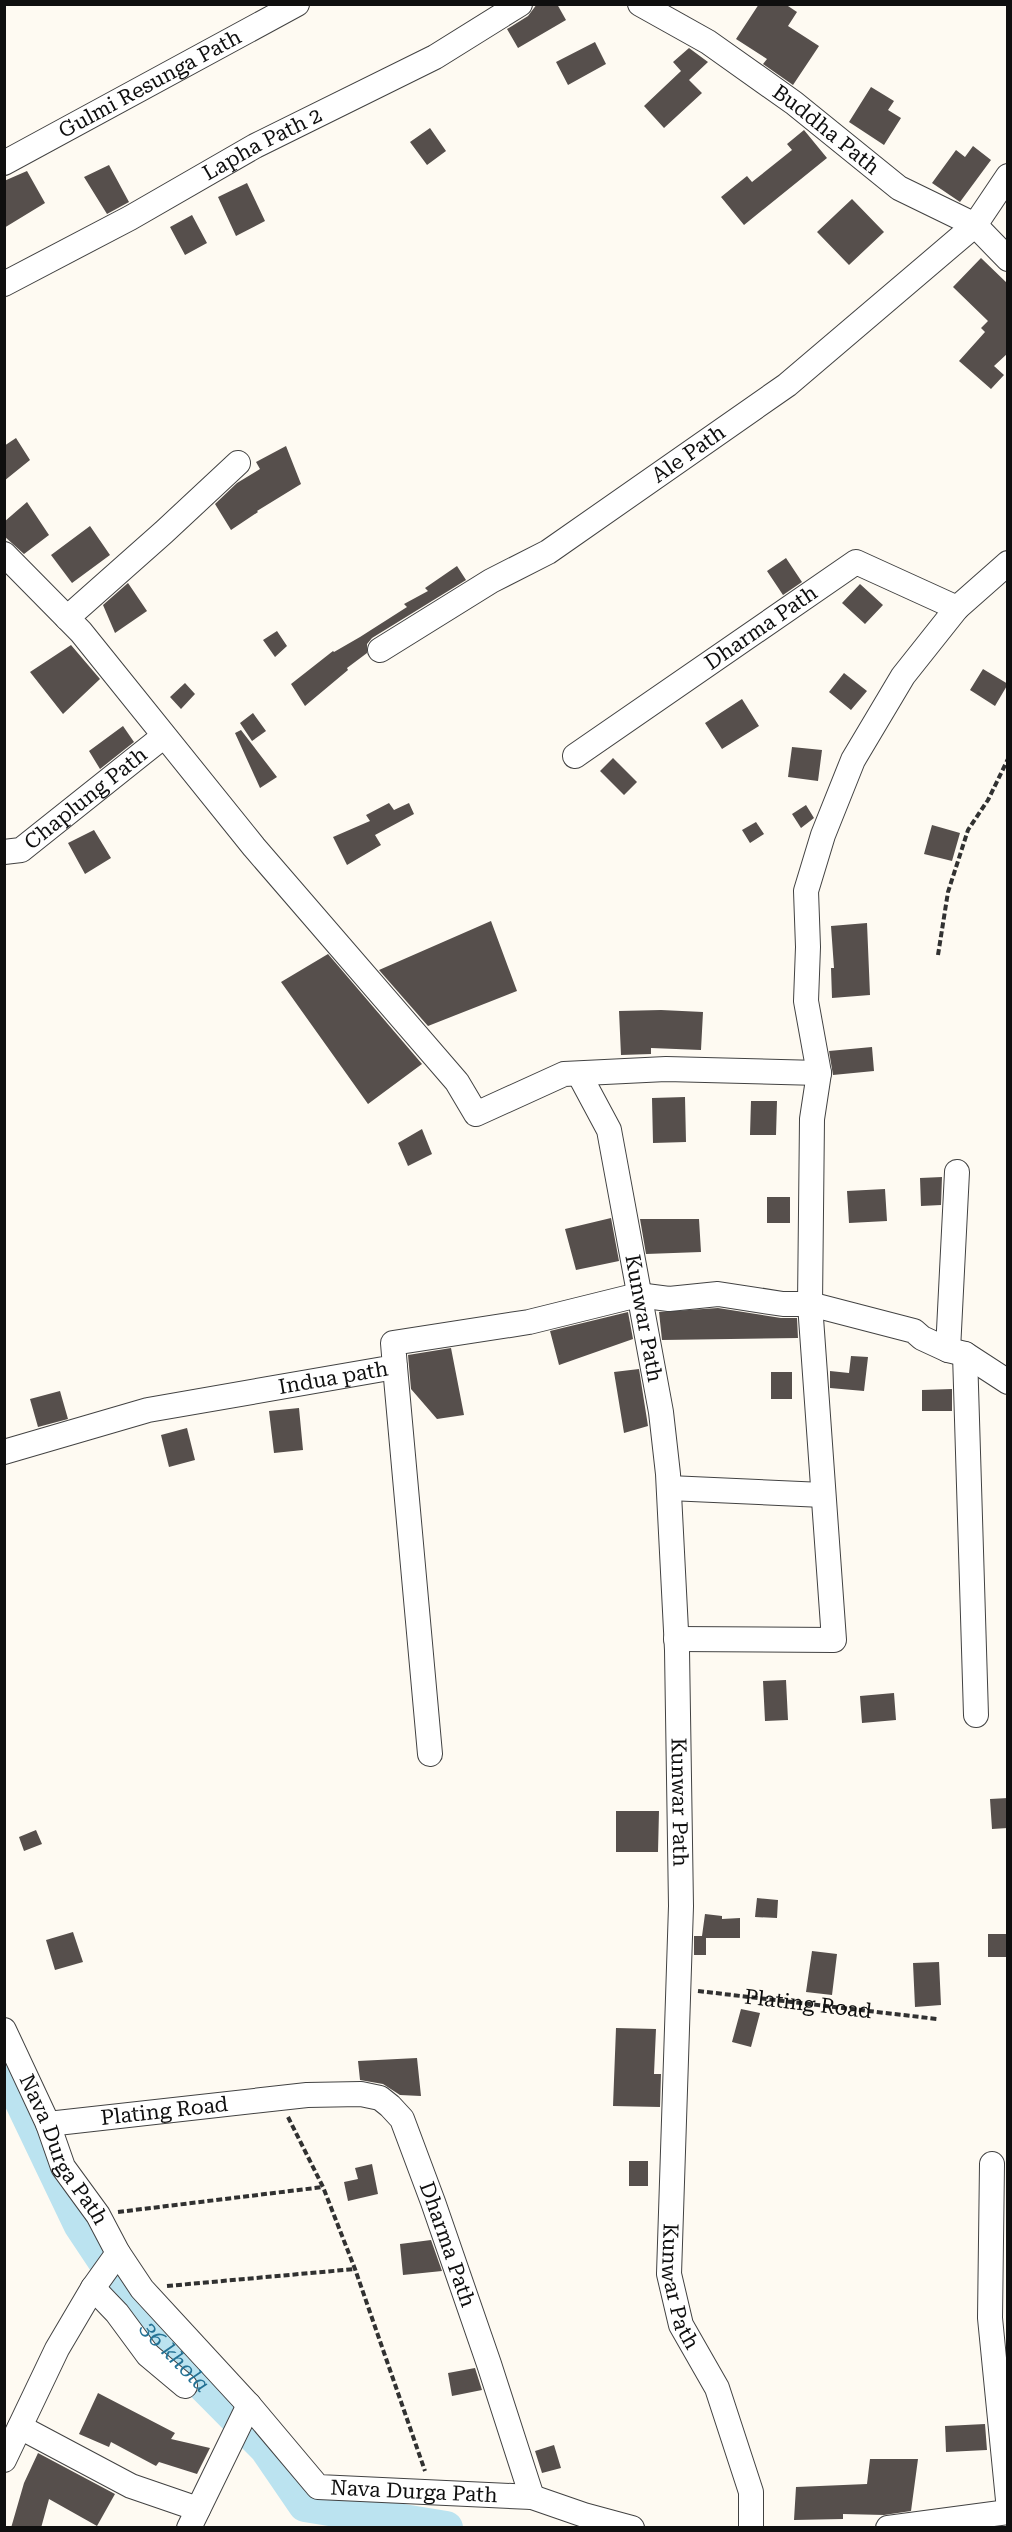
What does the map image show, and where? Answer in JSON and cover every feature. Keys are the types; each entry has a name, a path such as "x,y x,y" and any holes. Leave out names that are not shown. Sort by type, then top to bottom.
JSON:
{"street":[{"name":"Gulmi Resunga Path","path":"4,163 297,4"},
{"name":"Lapha Path 2","path":"4,284 130,218 255,146 435,57 520,4"},
{"name":"Buddha Path","path":"640,4 708,42 794,104 899,188 975,225 1008,259"},
{"name":"Ale Path","path":"380,650 491,581 548,552 787,385 975,225 1008,176"},
{"path":"67,618 238,463"},
{"path":"4,554 67,618 254,847 457,1082 476,1114 564,1074 666,1069 819,1073"},
{"name":"Dharma Path","path":"575,756 856,562 957,608"},
{"path":"676,1639 834,1640 810,1304 812,1119 819,1073 806,1001 808,947 806,891 824,835 854,760 903,676 957,608 1008,563"},
{"name":"Chaplung Path","path":"4,852 21,850 164,736"},
{"name":"Kunwar Path","path":"579,1074 609,1130 661,1412 669,1488 680,1769 679,1989 669,2274 681,2325 717,2388 751,2492 751,2528"},
{"path":"957,1172 956,1352 976,1715"},
{"path":"638,1295 669,1299 718,1294 783,1304 810,1304 914,1331 922,1338 956,1352 1008,1382"},
{"name":"Indua path","path":"4,1452 148,1410 395,1367 393,1343 529,1322 638,1295"},
{"path":"395,1367 430,1754"},
{"path":"669,1488 823,1495"},
{"name":"Nava Durga Path","path":"5,2034 48,2124 63,2167 98,2215 118,2253 142,2289 249,2405 318,2487 532,2497 632,2528"},
{"name":"Dharma Path","path":"279,2100 308,2095 361,2094 380,2098 402,2119 489,2364 532,2497"},
{"name":"Plating Road","path":"48,2124 279,2100"},
{"path":"992,2164 990,2318 1008,2500"},
{"path":"4,2460 57,2349 93,2288 118,2253"},
{"path":"93,2288 117,2313 148,2355 185,2386"},
{"path":"21,2427 193,2518 249,2405"},
{"path":"888,2528 1008,2512"}],"path":[{"path":"938,955 948,892 968,830 988,800 1008,759"},
{"name":"Plating Road","path":"679,1989 937,2019"},
{"path":"279,2100 323,2187 355,2269 432,2491"},
{"path":"98,2215 323,2187"},
{"path":"142,2289 355,2269"}],"building":[{"path":"537,4 557,4 566,20 518,48 507,29 528,16"},
{"path":"759,4 785,4 797,12 788,26 819,46 793,85 763,64 767,59 736,39"},
{"path":"595,42 606,64 568,85 556,62"},
{"path":"689,48 708,62 689,80 702,93 664,128 644,106 681,71 673,62"},
{"path":"871,87 894,101 888,110 901,118 884,145 849,122"},
{"path":"430,128 446,151 427,165 410,142"},
{"path":"804,130 827,158 744,225 721,197 747,176 752,182 792,150 787,144"},
{"path":"973,146 991,160 960,202 932,183 956,150 965,157"},
{"path":"109,165 129,202 107,214 84,177"},
{"path":"27,171 45,203 4,228 4,181"},
{"path":"247,183 265,221 236,236 218,197"},
{"path":"852,199 884,232 849,265 817,232"},
{"path":"192,215 207,243 185,255 170,227"},
{"path":"981,258 1008,284 1008,353 994,366 1004,375 991,389 959,361 985,332 981,328 988,321 953,287"},
{"path":"16,438 30,460 4,481 4,446"},
{"path":"286,446 301,484 231,530 215,504 237,483 260,469 256,462"},
{"path":"27,502 49,535 24,554 4,536 4,522"},
{"path":"90,526 110,555 72,583 51,555"},
{"path":"786,558 802,582 783,595 767,571"},
{"path":"457,566 466,580 372,638 367,644 367,653 305,706 291,684 333,651 407,607 404,604 428,591 425,588"},
{"path":"128,583 147,611 115,633 103,605"},
{"path":"860,584 883,605 865,624 842,603"},
{"path":"277,631 287,646 275,657 263,640"},
{"path":"71,645 100,679 63,714 30,672"},
{"path":"983,669 1008,684 995,706 970,690"},
{"path":"844,673 867,691 851,710 829,692"},
{"path":"185,683 195,694 181,709 170,697"},
{"path":"742,699 759,726 722,749 705,723"},
{"path":"253,713 266,731 252,741 240,723"},
{"path":"123,726 134,742 100,769 89,751"},
{"path":"241,730 277,777 260,788 235,733"},
{"path":"792,747 822,750 818,781 788,777"},
{"path":"613,758 637,782 624,795 600,771"},
{"path":"389,803 394,810 409,803 414,814 375,835 381,845 347,865 333,837 370,821 366,815"},
{"path":"806,805 814,818 801,828 792,814"},
{"path":"756,822 764,834 750,843 742,830"},
{"path":"932,825 960,833 952,861 924,854"},
{"path":"94,830 111,858 85,874 68,843"},
{"path":"491,921 517,991 428,1026 379,970"},
{"path":"867,923 870,995 832,998 831,968 834,968 831,926"},
{"path":"328,954 422,1064 368,1104 281,982"},
{"path":"619,1011 703,1012 701,1050 651,1048 651,1054 621,1055"},
{"path":"872,1047 874,1071 833,1075 829,1051"},
{"path":"685,1097 686,1142 653,1143 652,1098"},
{"path":"751,1101 777,1101 776,1135 750,1135"},
{"path":"422,1129 432,1154 408,1166 398,1143"},
{"path":"942,1177 941,1205 921,1206 920,1178"},
{"path":"885,1189 887,1221 849,1223 847,1191"},
{"path":"767,1197 790,1197 790,1223 767,1223"},
{"path":"611,1218 619,1261 576,1270 565,1229"},
{"path":"640,1219 699,1219 701,1252 646,1254"},
{"path":"718,1308 781,1318 797,1318 798,1338 662,1340 659,1312"},
{"path":"628,1312 633,1339 559,1365 550,1331"},
{"path":"451,1348 464,1415 437,1419 411,1389 408,1355"},
{"path":"851,1356 868,1357 864,1391 830,1388 830,1371 849,1373"},
{"path":"639,1369 648,1426 624,1433 614,1372"},
{"path":"771,1372 792,1372 792,1399 771,1399"},
{"path":"952,1389 952,1411 922,1411 922,1390"},
{"path":"60,1391 68,1419 38,1427 30,1399"},
{"path":"299,1408 303,1450 274,1453 269,1411"},
{"path":"187,1428 195,1460 169,1467 161,1435"},
{"path":"786,1680 788,1720 765,1721 763,1681"},
{"path":"894,1693 896,1720 862,1723 860,1696"},
{"path":"1008,1798 1008,1828 992,1829 990,1799"},
{"path":"616,1811 659,1811 658,1852 616,1852"},
{"path":"36,1830 42,1844 24,1851 19,1837"},
{"path":"757,1898 778,1900 777,1918 755,1917"},
{"path":"705,1914 722,1916 722,1919 740,1918 740,1938 706,1938 706,1955 694,1955 694,1936 702,1936"},
{"path":"73,1932 83,1962 55,1970 46,1940"},
{"path":"988,1934 1008,1934 1008,1957 988,1957"},
{"path":"812,1951 837,1954 832,1995 806,1992"},
{"path":"939,1962 941,2005 915,2007 913,1963"},
{"path":"741,2009 760,2013 751,2047 732,2042"},
{"path":"616,2028 656,2029 654,2074 661,2074 660,2107 613,2106"},
{"path":"417,2058 421,2096 400,2095 383,2084 360,2080 358,2061"},
{"path":"629,2161 648,2161 648,2186 629,2186"},
{"path":"372,2164 378,2194 348,2201 344,2182 358,2179 355,2168"},
{"path":"431,2240 442,2271 403,2275 400,2244"},
{"path":"475,2368 482,2390 452,2396 448,2373"},
{"path":"98,2393 175,2433 171,2439 210,2448 197,2474 159,2462 156,2466 111,2442 109,2447 79,2434"},
{"path":"985,2424 987,2450 946,2452 945,2426"},
{"path":"554,2445 561,2468 542,2473 535,2451"},
{"path":"38,2453 115,2494 97,2526 49,2499 41,2528 11,2528 24,2483"},
{"path":"870,2459 918,2459 911,2511 884,2515 843,2514 843,2519 794,2520 796,2487 867,2484"}],"waterway":[{"name":"36 khola","path":"4,2065 80,2224 153,2334 266,2448 305,2505 446,2528"}]}
